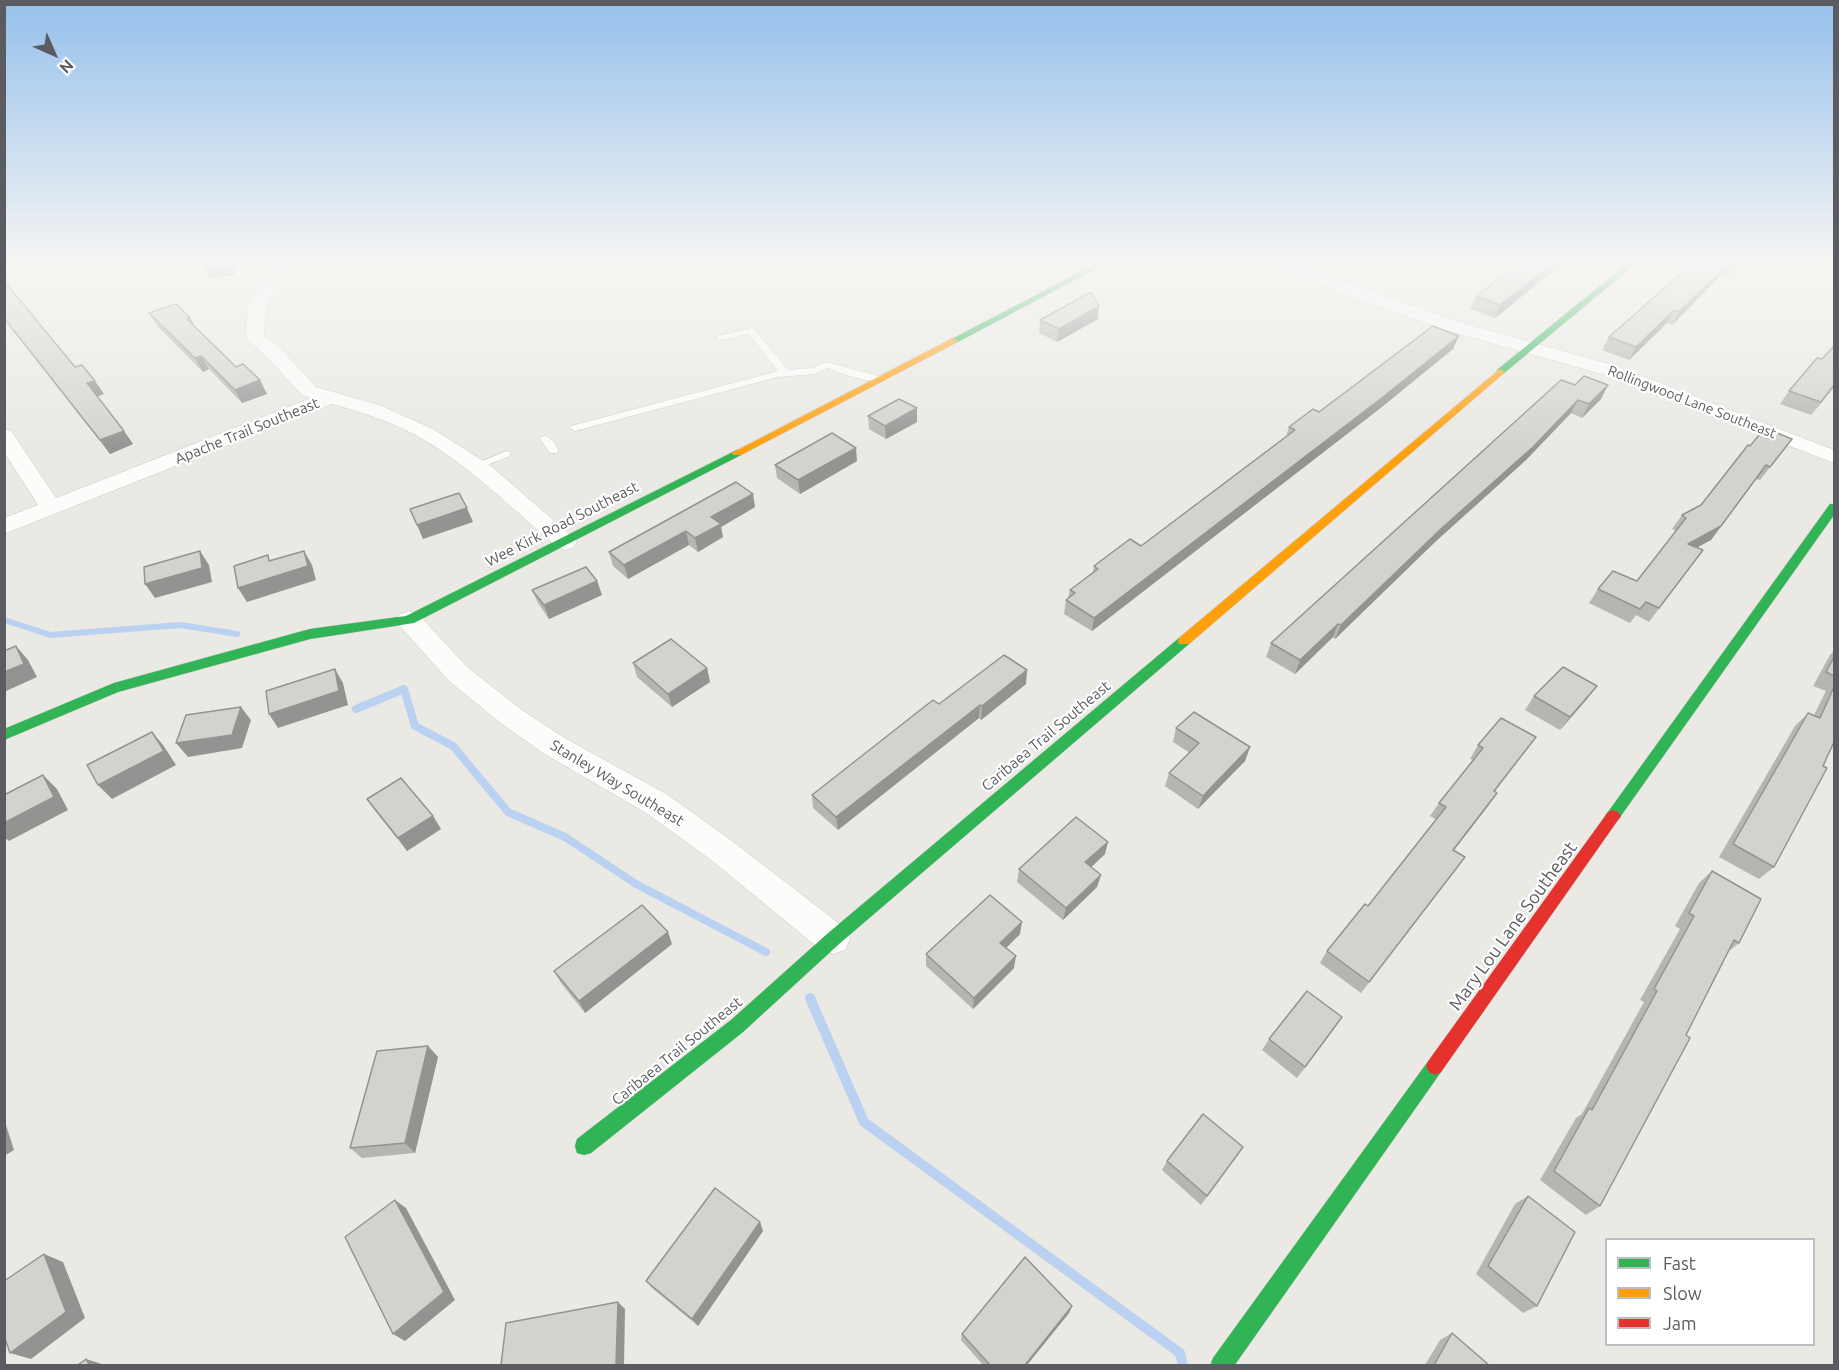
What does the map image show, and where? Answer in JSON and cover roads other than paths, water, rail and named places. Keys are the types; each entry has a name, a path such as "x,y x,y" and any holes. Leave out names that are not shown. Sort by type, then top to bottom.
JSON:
{"street":[{"path":"253,326 255,338 274,353 309,391 329,398"},
{"name":"Wee Kirk Road Southeast","path":"4,735 114,687 310,634 409,620 565,542 982,326"},
{"name":"Rollingwood Lane Southeast","path":"1452,326 1609,370 1834,457"},
{"name":"Caribaea Trail Southeast","path":"584,1146 737,1026 833,939 1555,326"},
{"name":"Apache Trail Southeast","path":"4,527 329,398 396,418 426,433 476,466 565,542"},
{"path":"4,435 52,509"},
{"name":"Mary Lou Lane Southeast","path":"1221,1365 1834,507"},
{"name":"Stanley Way Southeast","path":"409,620 458,674 512,717 553,745 657,804 721,850 833,939"}],"lane":[{"path":"720,337 751,331 785,373"},
{"path":"575,428 785,373 814,371 826,364 861,376 882,378"},
{"path":"545,439 554,451"},
{"path":"476,466 506,454"}],"waterway":[{"path":"4,620 51,635 180,625 237,634"},
{"path":"356,709 404,689 415,726 453,746 508,812 565,837 636,884 766,952"},
{"path":"810,998 864,1122 1180,1353 1183,1366"}]}
